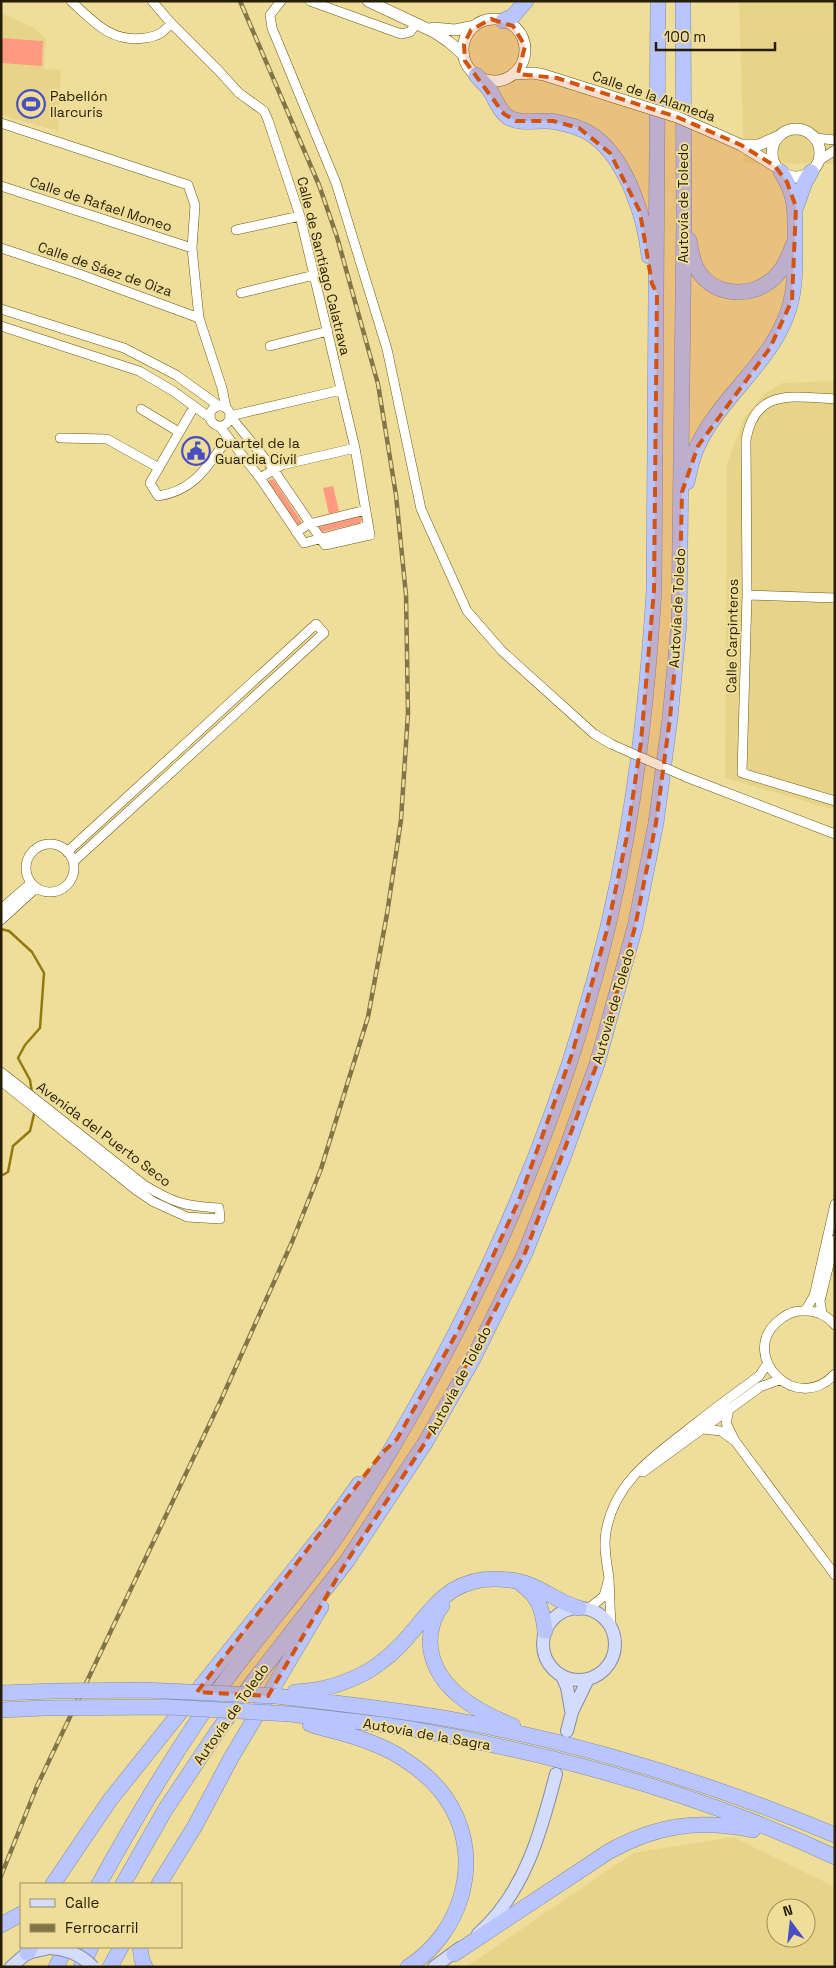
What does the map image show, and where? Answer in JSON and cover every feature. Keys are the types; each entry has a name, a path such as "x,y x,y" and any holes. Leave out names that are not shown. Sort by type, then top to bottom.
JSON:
{"highway":[{"path":"503,21 513,16 526,1"},
{"name":"Autovía de Toledo","path":"100,1883 142,1805 193,1727 228,1677 348,1520 397,1440 459,1329 519,1200 572,1054 607,930 627,836 642,742 649,670 654,590 658,1"},
{"name":"Autovía de Toledo","path":"124,1883 165,1810 217,1732 257,1676 347,1561 425,1443 473,1359 525,1253 563,1158 597,1064 635,927 656,823 670,718 679,624 682,492 680,393 684,220 683,1"},
{"path":"476,75 508,117 516,121 553,121 579,128 596,138 610,153 624,172 640,212 647,238 652,284 657,293"},
{"path":"796,207 805,182 815,166"},
{"path":"682,492 687,484 698,446 711,423 770,348 787,316 794,282 796,207 792,192 778,169"},
{"path":"684,220 696,266 703,277 712,284 732,292 751,291 768,283 783,267 795,239"},
{"path":"54,1883 110,1800 329,1526 382,1453 397,1440"},
{"path":"160,1883 195,1826 231,1758 343,1573 347,1561"},
{"path":"1,1694 54,1691 144,1690 276,1696 298,1695 342,1683 363,1674 399,1647 432,1606 442,1597 480,1580 516,1580 539,1587 556,1599 583,1609"},
{"path":"516,1580 525,1586 539,1603 543,1613 545,1631"},
{"path":"457,1589 439,1609 433,1623 430,1637 430,1652 435,1667 452,1691 476,1707 522,1729 534,1738"},
{"name":"Autovía de la Sagra","path":"298,1695 448,1719 610,1756 679,1777 781,1813 835,1835"},
{"name":"Autovía de la Sagra","path":"1,1710 168,1707 290,1714 410,1729 565,1762 639,1782 790,1836 835,1857"},
{"path":"290,1714 313,1725 375,1744 403,1758 424,1773 439,1789 452,1808 461,1829 467,1869 457,1913 433,1947 408,1967"},
{"path":"66,1883 92,1836 131,1775"},
{"path":"454,1954 608,1852 631,1839 654,1831 676,1826 705,1824 729,1826 768,1835 835,1862"},
{"path":"170,1883 186,1852 195,1826"},
{"path":"2,1924 20,1915"},
{"path":"56,1967 66,1948"},
{"path":"81,1967 90,1948"},
{"path":"110,1967 120,1948"},
{"path":"140,1948 145,1967"}],"main road":[{"path":"583,1609 597,1613 611,1628 614,1644 612,1659 598,1675 579,1680 562,1676 553,1670 545,1656 543,1641 545,1631 559,1614 569,1610 583,1609"},
{"path":"562,1676 568,1687 572,1712"},
{"path":"567,1731 572,1712 588,1679"},
{"path":"434,1967 454,1954 482,1930 493,1918 522,1876 541,1832 556,1774"},
{"path":"11,1967 29,1950 50,1948 69,1950 78,1954 93,1967"}],"street":[{"path":"71,1 97,25 119,38 155,37 163,33 171,23"},
{"name":"Calle de Santiago Calatrava","path":"152,1 239,93 264,110 300,216 355,448 368,526 321,542"},
{"path":"282,1 270,15 272,28 336,183 388,349 421,509 467,611 502,651 594,734 611,744 686,777 835,834"},
{"path":"310,1 401,34 410,32 419,24"},
{"path":"368,1 419,24 442,37 464,55"},
{"path":"419,24 445,30 475,26 491,19 503,21"},
{"name":"Calle de la Alameda","path":"503,21 518,30 523,40 525,52 532,62 557,78"},
{"path":"475,26 465,39 464,55 468,66 476,75"},
{"path":"513,74 520,67 525,52"},
{"name":"Calle de la Alameda","path":"476,75 492,81 503,79 513,74 534,73 557,78 677,117 741,145 778,169"},
{"path":"1,123 188,185 195,205 192,248 199,318 222,388 228,423 220,427"},
{"path":"741,145 759,145 786,131 794,129 809,133 819,144 815,166"},
{"path":"779,136 774,143 772,159 778,169 788,176 796,178 835,150"},
{"path":"815,138 835,140"},
{"name":"Calle de Rafael Moneo","path":"1,186 192,248"},
{"path":"236,230 300,216"},
{"name":"Calle de Sáez de Oiza","path":"1,248 199,318"},
{"path":"241,293 314,275"},
{"path":"1,309 124,348 176,375 225,410 273,470 321,542"},
{"path":"1,326 139,371 173,391 209,417 212,424 220,427 260,478 304,543 321,542"},
{"path":"270,346 328,331"},
{"path":"209,417 211,410 225,410 341,390"},
{"name":"Calle Carpinteros","path":"835,399 787,397 775,399 761,408 749,423 746,440 747,595 742,774 835,801"},
{"path":"141,409 179,432"},
{"path":"191,412 150,483 158,496 184,489 204,470 228,438"},
{"path":"60,438 107,440 158,468"},
{"path":"260,478 282,465 355,448"},
{"path":"296,532 308,524 366,510"},
{"path":"747,595 835,598"},
{"path":"67,852 316,624 324,633 73,862"},
{"path":"46,845 54,845 67,852 73,862 73,873 65,886 51,892 33,885 27,876 26,868 32,853 46,845"},
{"path":"1,909 33,885"},
{"path":"1,920 33,885"},
{"name":"Avenida del Puerto Seco","path":"1,1072 144,1185 167,1199 189,1206 219,1208 220,1219 187,1217 154,1202 136,1190 1,1081"},
{"path":"805,1311 814,1296 835,1204"},
{"path":"822,1314 820,1302 835,1240"},
{"path":"835,1325 822,1314 796,1311 784,1316 774,1325 767,1337 765,1350 768,1363 779,1380 790,1386 804,1389 817,1387 829,1381 835,1374"},
{"path":"611,1628 605,1533 613,1507 621,1493 642,1465 759,1376 768,1363"},
{"path":"621,1493 644,1471 760,1387 779,1380"},
{"path":"729,1410 726,1423 735,1441 835,1575"},
{"path":"703,1429 721,1432 735,1441"},
{"path":"583,1609 604,1596 609,1578"}],"highlighted area":[{"path":"491,19 513,26 525,46 518,74 557,78 677,117 741,145 775,166 787,182 796,207 792,300 770,348 698,446 682,492 679,624 670,718 656,823 635,927 597,1064 525,1253 425,1443 347,1561 268,1696 197,1692 382,1453 397,1439 459,1329 519,1200 572,1054 607,930 627,836 641,742 654,590 657,293 652,284 640,212 610,153 579,128 553,121 516,121 504,114 465,61 464,44 471,30"}],"shaded area":[{"path":"739,1 835,1 835,164 744,163"},
{"path":"1,13 34,28 46,39 44,69 61,70 58,131 1,115"},
{"path":"1,38 43,41 42,66 1,63"},
{"path":"835,381 835,810 725,778 727,464 744,418 763,395 782,383"},
{"path":"271,479 274,480 301,521 301,524 296,525 268,482"},
{"path":"333,486 339,511 329,514 323,488"},
{"path":"359,516 363,518 360,523 318,533 317,526"},
{"path":"733,1837 835,1887 835,1967 466,1967 633,1853"}],"waterway":[{"path":"1,929 9,931 32,952 44,973 40,1028 25,1045 18,1058 30,1080 32,1093"},
{"path":"1,1176 8,1172 13,1146 30,1131 35,1110"}],"railway":[{"path":"1,1876 37,1786 221,1400 292,1242 321,1169 368,1017 387,914 401,820 408,713 406,595 396,495 378,384 337,237 319,185 240,1"}],"place":[{"name":"Pabellón Ilarcuris","path":"31,104"},
{"name":"Cuartel de la Guardia Cívil","path":"196,451"}]}
